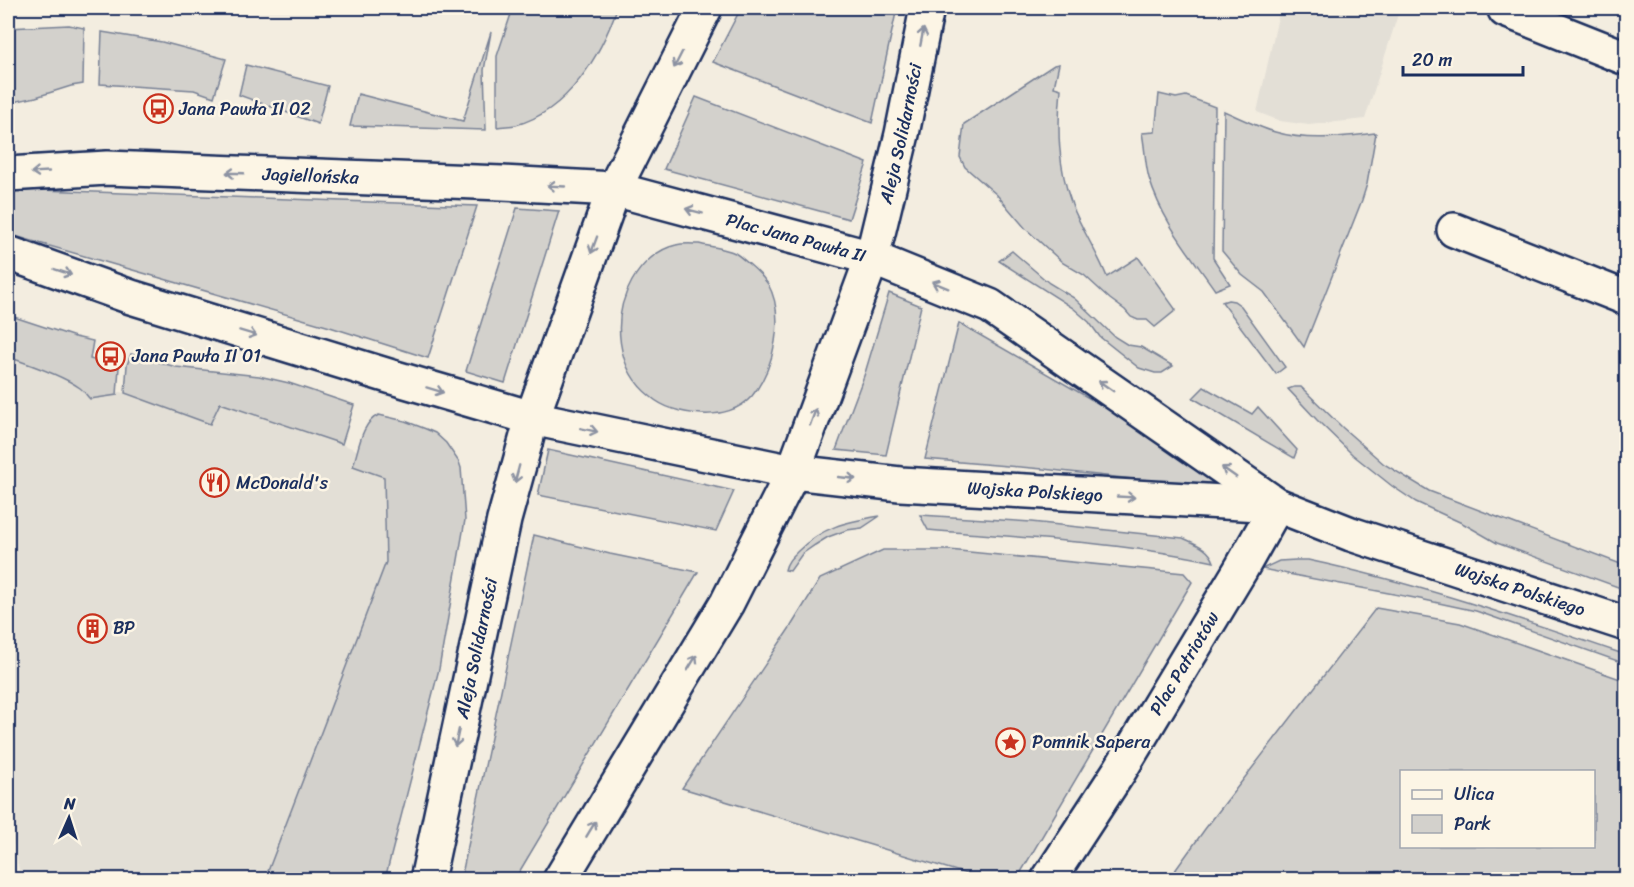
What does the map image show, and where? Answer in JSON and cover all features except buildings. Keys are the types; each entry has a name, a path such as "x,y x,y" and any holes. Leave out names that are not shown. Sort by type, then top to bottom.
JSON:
{"main road":[{"path":"532,418 614,189 705,8"},
{"name":"Aleja Solidarności","path":"872,258 903,134 927,8"},
{"path":"1505,10 1626,58"},
{"name":"Jagiellońska","path":"8,174 107,168 614,189"},
{"name":"Plac Jana Pawła II","path":"614,189 872,258 793,472"},
{"path":"1454,230 1626,298"},
{"path":"8,253 131,297 402,381 532,418 793,472 727,603 560,879"},
{"name":"Wojska Polskiego","path":"872,258 990,306 1277,505 1351,534 1626,624"},
{"name":"Aleja Solidarności","path":"427,879 504,520 532,418"},
{"name":"Wojska Polskiego","path":"793,472 900,484 1277,505"},
{"name":"Plac Patriotów","path":"1048,879 1120,770 1277,505"}],"shaded area":[{"path":"1280,8 1400,8 1365,119 1309,125 1280,121 1257,112"},
{"path":"8,357 119,392 246,406 364,453 415,488 272,879 21,879 8,817"}],"green space":[{"path":"513,8 617,8 592,62 567,94 535,118 516,125 497,127 497,56"},
{"path":"741,8 897,8 872,123 713,62"},
{"path":"69,25 84,28 83,84 8,103 8,28"},
{"path":"102,32 162,42 226,59 214,97 194,90 100,84"},
{"path":"491,32 484,70 486,130 350,126 358,94 463,121"},
{"path":"1059,64 1054,87 1061,89 1059,119 1061,162 1072,205 1107,277 1138,257 1176,310 1155,327 1147,320 1131,317 1084,275 1063,263 1026,229 997,195 965,167 960,157 964,124 1054,65"},
{"path":"246,65 328,86 318,124 239,95"},
{"path":"1159,94 1176,98 1186,96 1215,107 1213,258 1230,284 1215,290 1169,223 1149,178 1142,133 1155,132"},
{"path":"696,97 867,163 849,219 664,169"},
{"path":"1224,111 1269,130 1300,137 1326,138 1376,133 1362,200 1304,347 1264,292 1242,275 1222,251"},
{"path":"8,190 477,206 428,358 330,327 8,234"},
{"path":"517,208 559,211 505,383 466,371"},
{"path":"699,244 731,251 749,264 768,284 776,311 775,342 760,385 742,405 716,414 682,411 656,401 639,386 630,373 620,343 621,311 625,296 640,269 650,258 669,247"},
{"path":"1012,251 1049,283 1074,298 1115,337 1128,345 1141,347 1173,366 1162,373 1139,368 1100,337 1089,322 1073,308 999,261"},
{"path":"889,293 921,306 886,455 836,450 865,373"},
{"path":"1228,300 1241,306 1285,367 1276,374 1222,302"},
{"path":"8,315 93,341 90,359 119,367 117,395 90,399 80,388 65,379 8,357"},
{"path":"959,323 1222,475 1221,483 1214,488 1043,469 925,459"},
{"path":"131,354 176,367 259,376 289,383 354,405 342,444 220,403 210,424 125,393 127,365"},
{"path":"1204,387 1252,414 1258,407 1297,450 1294,458 1193,398"},
{"path":"1301,387 1384,464 1429,491 1626,566 1626,590 1497,543 1464,524 1416,502 1353,455 1288,389"},
{"path":"379,415 405,421 435,433 446,443 461,468 465,520 439,669 385,879 265,879 386,562 384,477 353,466 364,430"},
{"path":"548,450 734,491 716,531 538,495"},
{"path":"920,515 1031,522 1183,538 1205,550 1214,562 1108,545 928,530"},
{"path":"880,516 862,528 847,530 828,537 802,554 790,571 785,570 792,557 817,536 836,526"},
{"path":"534,535 610,554 698,572 515,879 461,879"},
{"path":"883,550 949,550 1184,573 1192,582 1017,879 983,879 682,788 820,579"},
{"path":"1308,560 1389,579 1547,628 1626,655 1626,664 1476,611 1262,569 1279,561"},
{"path":"1376,608 1460,623 1626,681 1626,879 1169,879"}],"place":[{"name":"Jana Pawła II 02","path":"158,109"},
{"name":"Jana Pawła II 01","path":"111,356"},
{"name":"McDonald's","path":"215,483"},
{"name":"BP","path":"92,628"},
{"name":"Pomnik Sapera","path":"1011,742"}]}
